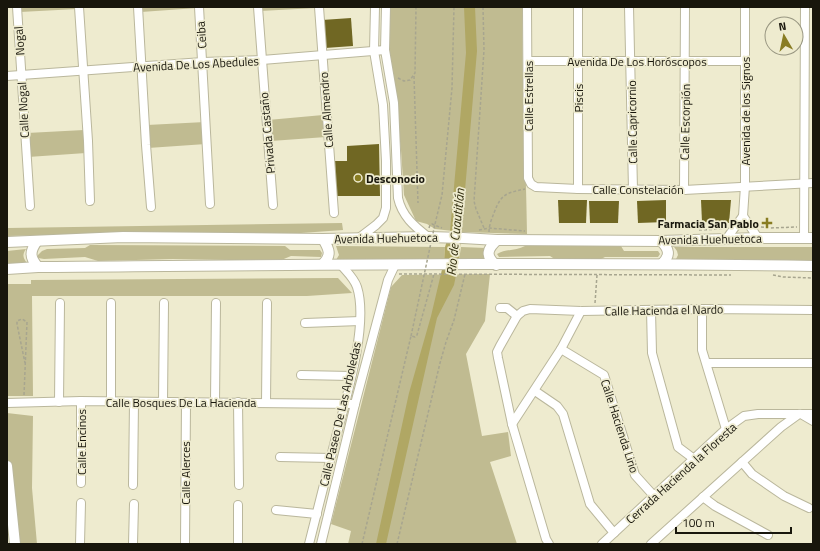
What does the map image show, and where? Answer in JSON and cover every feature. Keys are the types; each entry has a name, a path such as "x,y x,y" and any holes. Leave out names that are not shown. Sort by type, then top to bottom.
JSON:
{"main road":[{"name":"Avenida Huehuetoca","path":"7,242 123,237 323,239 428,237 445,234 463,238 491,240 661,241 727,238 808,238"},
{"path":"323,239 330,253 328,260 323,264"},
{"path":"491,240 491,245 488,252 490,260 496,264"},
{"path":"37,241 30,254 38,267"},
{"path":"661,241 666,246 668,252 667,259 662,264"},
{"name":"Avenida Huehuetoca","path":"7,269 38,267 323,264 393,269 435,270 464,269 496,264 813,266"},
{"path":"7,466 9,502 15,544"}],"street":[{"name":"Nogal","path":"17,7 22,75"},
{"path":"79,7 88,141 90,201"},
{"path":"138,7 151,207"},
{"name":"Ceiba","path":"199,7 210,204"},
{"name":"Privada Castaño","path":"258,7 273,205"},
{"name":"Calle Almendro","path":"319,7 334,213"},
{"path":"359,238 383,218 386,208 386,161 382,105 374,51 375,7"},
{"path":"386,7 385,50 394,103 399,201 410,222 428,237"},
{"name":"Calle Estrellas","path":"528,7 528,178 534,186"},
{"name":"Piscis","path":"578,7 578,189"},
{"name":"Calle Capricornio","path":"629,7 633,190"},
{"name":"Calle Escorpión","path":"684,190 686,60 685,7"},
{"name":"Avenida de los Signos","path":"743,216 745,186 745,7"},
{"path":"805,7 809,183 804,227 808,238"},
{"name":"Avenida De Los Abedules","path":"7,76 203,62 322,56 385,50"},
{"name":"Avenida De Los Horóscopos","path":"528,61 745,61"},
{"name":"Calle Nogal","path":"22,75 25,144 30,206"},
{"path":"382,105 394,103"},
{"name":"Calle Constelación","path":"534,186 578,189 684,190 809,183"},
{"path":"727,238 743,216 758,238"},
{"name":"Calle Paseo De Las Arboledas","path":"309,544 345,404 357,349 360,304 357,288 354,280 341,265"},
{"name":"Calle Paseo De Las Arboledas","path":"321,544 355,404 388,280 393,269"},
{"path":"59,402 60,303"},
{"path":"111,402 112,303"},
{"path":"163,402 164,303"},
{"path":"215,402 216,303"},
{"path":"266,402 267,303"},
{"path":"500,308 506,308 517,316 497,352 512,424 546,539 549,544"},
{"name":"Calle Hacienda el Nardo","path":"517,316 523,311 530,309 581,311 702,309 813,310"},
{"path":"702,309 702,350 726,429"},
{"path":"651,310 652,353 678,447 694,459"},
{"path":"512,424 535,391 561,349 581,311"},
{"path":"305,323 360,321"},
{"name":"Calle Hacienda Lirio","path":"561,349 604,375 635,475 654,496"},
{"path":"706,363 813,363"},
{"path":"300,375 351,376"},
{"path":"535,391 557,406 563,414 590,504 614,533"},
{"name":"Calle Bosques De La Hacienda","path":"7,403 80,401 355,404"},
{"name":"Calle Encinos","path":"80,401 80,483"},
{"path":"133,485 134,402"},
{"name":"Calle Alerces","path":"185,544 186,402"},
{"path":"238,402 239,485"},
{"name":"Cerrada Hacienda la Floresta","path":"602,544 726,429 744,416 758,414 813,414"},
{"path":"651,544 781,427 800,414 813,421"},
{"path":"280,457 331,458"},
{"path":"742,462 752,474 784,496 809,508"},
{"path":"703,497 715,506 768,535"},
{"path":"80,544 81,503"},
{"path":"133,544 134,504"},
{"path":"238,505 238,544"},
{"path":"276,510 317,514"}],"path":[{"path":"416,7 416,59 414,76 418,204"},
{"path":"362,544 411,336 442,195 452,88 454,7"},
{"path":"483,7 484,50 474,201 484,229 491,240"},
{"path":"397,76 399,79 404,81 410,80 414,76"},
{"path":"491,240 489,228 498,201 505,195 512,192 534,186"},
{"path":"435,224 445,234"},
{"path":"751,227 804,227"},
{"path":"478,230 489,228 526,231"},
{"path":"695,230 734,228"},
{"path":"393,269 435,270 441,274 464,269 597,275 733,275"},
{"path":"398,544 440,363 454,320 464,269"},
{"path":"411,336 417,336 435,270"},
{"path":"595,311 597,275"},
{"path":"772,275 813,278"},
{"path":"23,403 25,363 26,338 28,326 27,322 22,319 18,321 17,324 25,363"}],"shaded area":[{"path":"20,7 77,7 77,9 20,12"},
{"path":"140,7 197,7 197,8 141,12"},
{"path":"260,7 316,7 316,8 260,11"},
{"path":"390,7 522,7 527,234 462,232 435,229 427,224 416,221 404,195 401,150 388,40"},
{"path":"323,115 326,137 271,141 268,120"},
{"path":"205,122 206,144 148,148 147,125"},
{"path":"84,130 86,153 28,157 27,133"},
{"path":"342,223 343,230 287,234 132,233 7,236 7,227"},
{"path":"90,245 285,246 290,250 320,250 322,253 321,257 291,256 279,261 173,259 98,261 85,257 38,258 38,255 42,251 47,249 85,248"},
{"path":"336,246 445,247 444,261 336,260 339,255"},
{"path":"525,246 621,246 624,251 658,251 660,254 658,257 605,257 597,261 556,260 550,256 499,257 497,254 503,251 518,249"},
{"path":"461,247 486,248 483,254 485,261 459,260"},
{"path":"674,247 813,247 813,261 675,261 678,255"},
{"path":"26,249 24,256 27,263 7,265 7,251"},
{"path":"490,274 485,321 466,354 482,436 508,432 511,456 490,462 517,544 348,544 351,531 331,524 391,287 402,275"},
{"path":"338,278 352,293 307,296 32,296 33,396 7,396 7,284 31,284 31,280"},
{"path":"7,413 33,416 32,488 37,544 16,544 7,452"}],"water":[{"name":"Rio de Cuautitlán","path":"464,7 475,7 477,51 459,260 454,285 437,318 386,544 376,544 409,393 431,316 444,261 445,247 450,231 466,53"}],"building":[{"path":"351,18 353,46 325,48 322,20"},
{"name":"Desconocio","path":"379,144 380,196 336,196 335,161 347,161 347,146"},
{"path":"558,200 587,200 586,223 559,223"},
{"path":"666,200 666,222 638,223 637,201"},
{"path":"701,200 731,200 729,223 702,222"},
{"path":"589,201 619,201 618,223 590,223"}],"place":[{"name":"Desconocio","path":"358,178"},
{"name":"Farmacia San Pablo","path":"767,223"}]}
